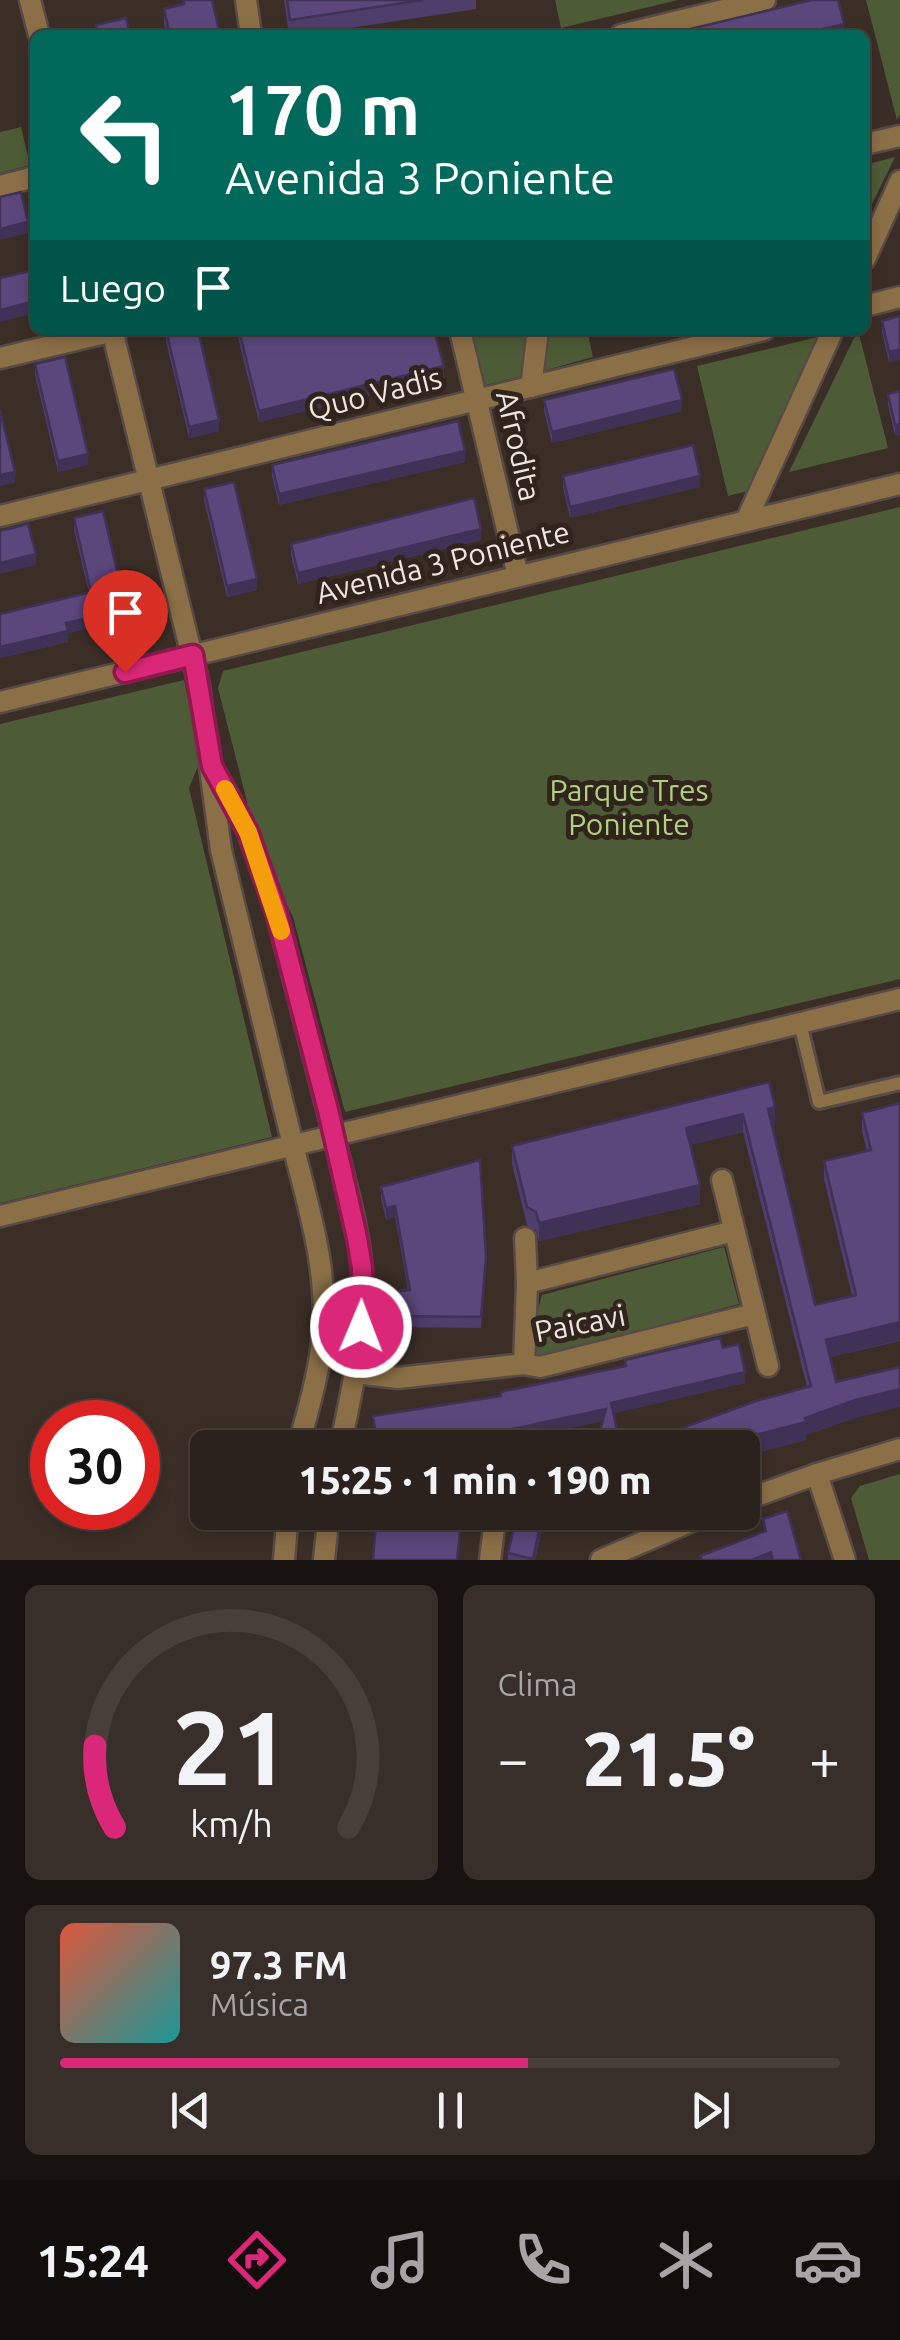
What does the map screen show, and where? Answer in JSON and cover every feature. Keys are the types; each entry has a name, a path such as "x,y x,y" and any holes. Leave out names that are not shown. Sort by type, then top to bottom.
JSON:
{"street":[{"path":"30,0 37,30"},
{"path":"246,0 250,30"},
{"path":"642,30 765,0"},
{"path":"870,143 900,136"},
{"path":"0,186 30,178"},
{"path":"870,247 900,181"},
{"path":"870,305 900,297"},
{"path":"0,358 94,335"},
{"path":"115,335 193,655 222,850 316,1240 324,1308 318,1370 303,1430"},
{"name":"Afrodita","path":"461,335 518,576"},
{"path":"531,387 537,335"},
{"name":"Quo Vadis","path":"0,516 744,335"},
{"path":"746,521 830,335"},
{"name":"Avenida 3 Poniente","path":"0,702 900,484"},
{"path":"212,766 248,832 276,911 334,1136 362,1268 356,1373 344,1430"},
{"path":"0,1216 900,999"},
{"path":"722,1180 768,1366"},
{"path":"527,1283 734,1231"},
{"path":"524,1364 525,1238"},
{"name":"Paicavi","path":"356,1373 398,1378 524,1364 540,1367 754,1314"},
{"path":"760,1495 900,1449"},
{"path":"817,1474 845,1560"},
{"path":"284,1560 286,1530"},
{"path":"324,1560 327,1530"},
{"path":"490,1560 494,1530"},
{"path":"601,1560 671,1530"}],"lane":[{"path":"800,1023 819,1102 900,1083"}],"green space":[{"path":"555,0 678,0 561,28"},
{"path":"866,0 900,0 897,120"},
{"path":"21,127 30,165 0,173 0,132"},
{"path":"895,157 870,208 870,164"},
{"path":"469,335 528,335 523,376 481,386"},
{"path":"543,335 588,335 593,357 539,372"},
{"path":"856,335 859,335 888,448 789,472"},
{"path":"822,336 748,491 728,496 697,366"},
{"name":"Parque Tres Poniente","path":"900,507 900,979 345,1112 293,917 258,845 218,688 223,671"},
{"path":"184,680 201,759 189,788 272,1137 0,1203 0,724"},
{"path":"724,1247 739,1304 539,1357 528,1346 542,1295"},
{"path":"900,1474 900,1560 869,1560 851,1498 860,1486"}],"building":[{"path":"183,0 212,0 219,30 169,30 164,9 184,4"},
{"path":"287,0 423,0 290,20"},
{"path":"812,0 838,0 844,24 819,30 686,30"},
{"path":"126,18 129,30 97,30 96,25"},
{"path":"21,192 28,222 0,229 0,197"},
{"path":"30,271 30,302 0,310 0,278"},
{"path":"900,316 900,349 889,352 882,321"},
{"path":"167,335 199,335 219,420 189,427"},
{"path":"240,335 435,335 444,366 259,411"},
{"path":"65,357 88,454 58,461 35,364"},
{"path":"674,369 682,400 552,432 544,400"},
{"path":"900,391 900,424 895,425 888,394"},
{"path":"0,410 15,472 0,475"},
{"path":"458,421 465,451 279,494 272,465"},
{"path":"693,445 700,476 570,507 563,476"},
{"path":"234,482 257,579 227,586 204,489"},
{"path":"474,498 481,529 298,573 291,544"},
{"path":"103,511 126,609 66,623 68,631 0,647 0,614 91,592 74,518"},
{"path":"28,524 36,554 0,563 0,531"},
{"path":"769,1082 775,1107 768,1109 815,1305 856,1295 824,1161 871,1150 862,1113 900,1103 900,1322 826,1340 836,1382 900,1367 900,1389 855,1400 805,1418 806,1422 760,1434 760,1430 677,1430 811,1386 743,1114 686,1128 700,1185 539,1223 536,1212 527,1207 512,1146"},
{"path":"480,1160 486,1257 481,1317 397,1316 396,1291 410,1290 395,1206 386,1208 381,1187"},
{"path":"720,1338 723,1348 739,1344 745,1372 611,1403 617,1430 600,1430 606,1409 508,1430 375,1430 373,1416 501,1396 500,1392 626,1366 625,1360"},
{"path":"787,1511 801,1560 773,1560 771,1552 752,1560 702,1560 700,1556 766,1531 763,1519"},
{"path":"376,1530 460,1530 457,1560 373,1560"},
{"path":"514,1530 539,1530 533,1559 508,1553"}],"slow traffic":[{"path":"225,789 248,832 281,931"}],"route":[{"path":"125,672 193,655 212,766 248,832 276,911 328,1110 362,1268 361,1327"}]}
